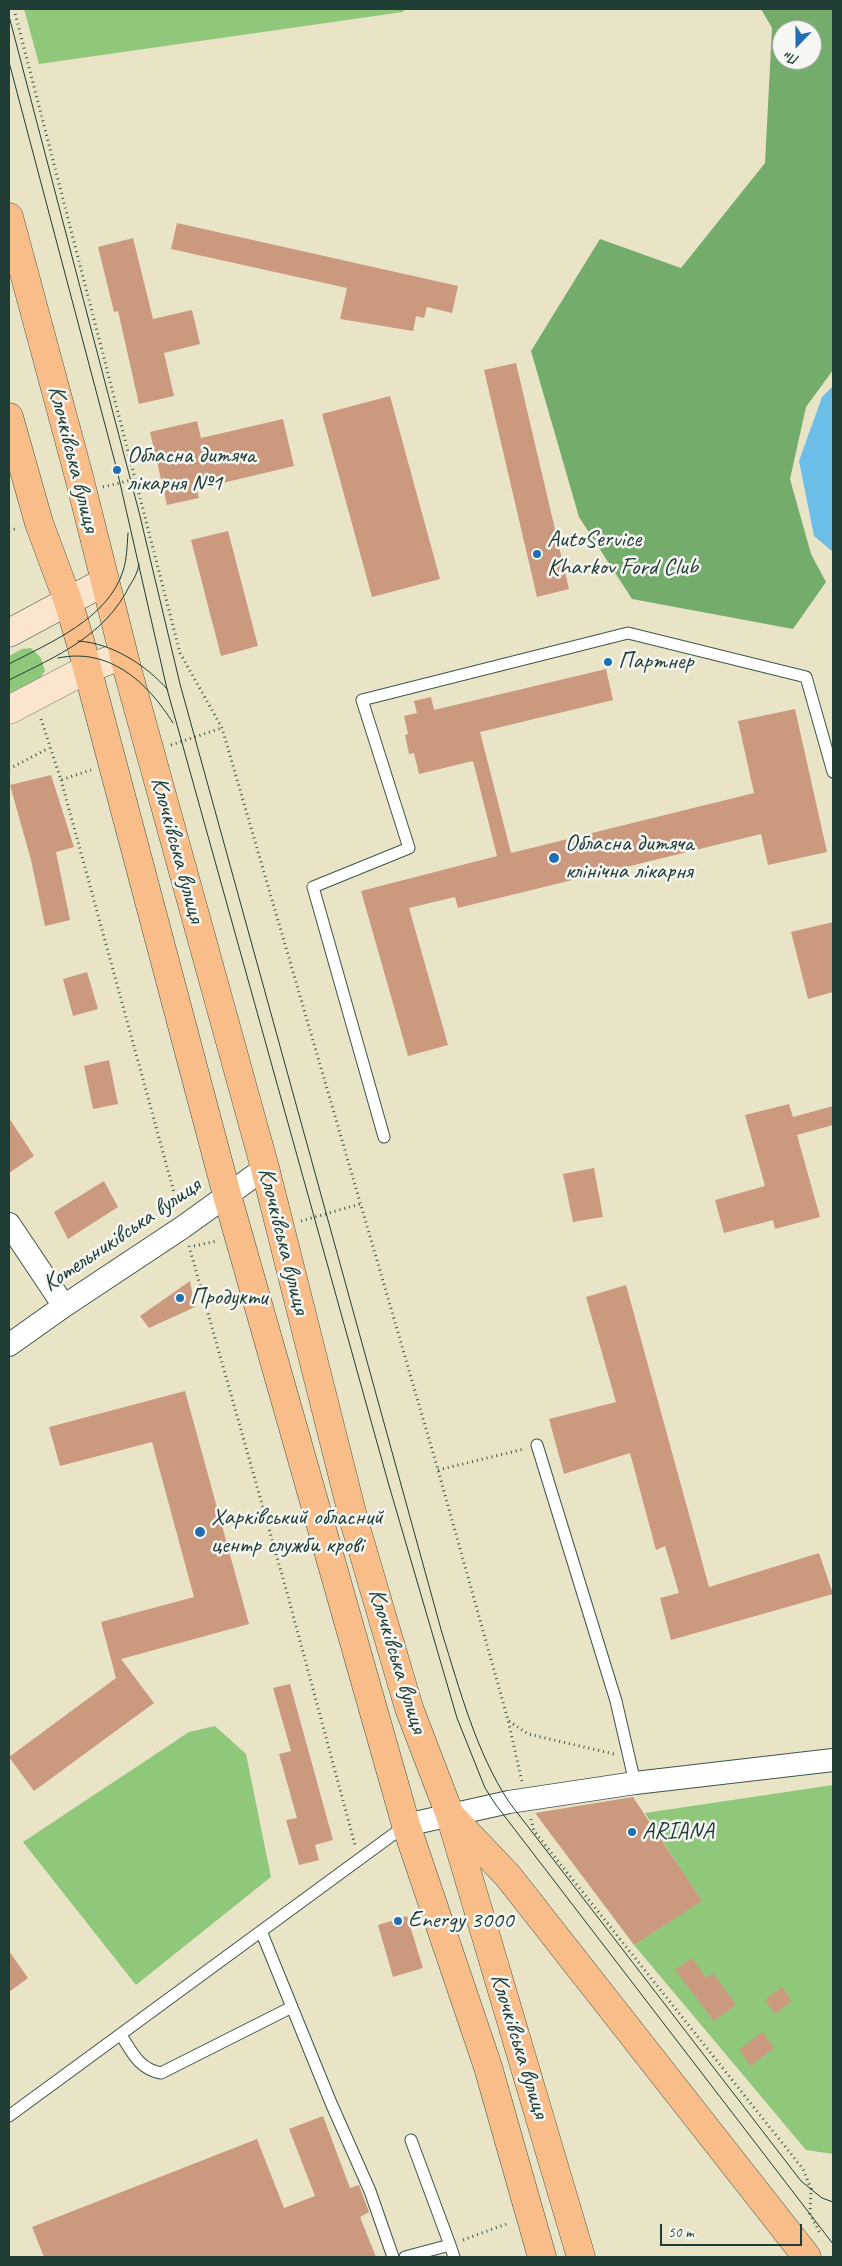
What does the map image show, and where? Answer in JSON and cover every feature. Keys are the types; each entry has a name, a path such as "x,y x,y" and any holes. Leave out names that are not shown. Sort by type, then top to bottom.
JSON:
{"main road":[{"name":"Клочківська вулиця","path":"9,217 78,473 123,655 265,1168 354,1521 409,1708 450,1815 581,2257"},
{"name":"Клочківська вулиця","path":"9,416 39,523 68,601 227,1195 406,1825 488,2067 542,2257"},
{"path":"9,633 104,582"},
{"path":"9,710 87,669 123,655"},
{"path":"450,1815 508,1876 807,2257"}],"street":[{"name":"Котельниківська вулиця","path":"9,1345 64,1306 186,1237 227,1195 265,1168"},
{"path":"9,1224 64,1306"},
{"path":"406,1825 526,1800 635,1783 833,1760"}],"lane":[{"path":"384,1137 312,887 408,848 362,700 628,633 806,677 833,772"},
{"path":"532,1447 616,1700 635,1783"},
{"path":"9,2116 406,1825"},
{"path":"261,1931 331,2104 370,2191 393,2257"},
{"path":"121,2035 141,2065 150,2071 161,2073 292,2007"},
{"path":"411,2140 454,2257"},
{"path":"404,2257 450,2245"}],"path":[{"path":"14,9 180,653 222,728 438,1470 508,1720 534,1831 802,2169 811,2189 810,2214"},
{"path":"100,488 136,479"},
{"path":"9,531 17,528"},
{"path":"39,713 61,780 186,1237 286,1589 359,1859"},
{"path":"165,747 222,728"},
{"path":"9,769 49,748"},
{"path":"61,780 92,770"},
{"path":"297,1223 360,1204"},
{"path":"186,1237 220,1240"},
{"path":"438,1470 532,1447"},
{"path":"508,1720 528,1734 629,1758"},
{"path":"450,2245 530,2215"}],"green space":[{"path":"24,9 404,9 403,12 39,64"},
{"path":"761,9 833,9 833,370 806,407 790,479 811,554 826,582 793,629 632,599 579,517 531,351 600,239 681,268 765,163 772,28"},
{"path":"31,648 41,658 45,671 40,678 10,693 9,656 22,649"},
{"path":"215,1726 246,1754 271,1877 136,1985 23,1842 189,1732"},
{"path":"833,1785 833,2154 806,2150 634,1945 701,1901 645,1813"}],"water":[{"path":"833,386 833,552 814,536 799,461 822,397"}],"building":[{"path":"177,223 458,286 452,313 427,307 424,318 416,316 413,331 340,319 347,288 171,249"},
{"path":"133,238 153,319 192,310 200,344 164,353 174,396 139,404 118,311 114,312 98,247"},
{"path":"516,363 569,589 537,597 484,370"},
{"path":"390,396 440,579 372,597 322,414"},
{"path":"283,419 294,466 197,489 199,498 167,505 150,432 197,421 201,438"},
{"path":"228,531 258,646 221,656 191,540"},
{"path":"606,669 613,700 480,732 511,853 754,793 738,721 795,709 827,852 768,865 761,834 458,908 455,897 409,908 448,1045 408,1056 361,891 497,856 473,761 419,774 414,753 409,754 405,735 408,734 404,716 417,713 414,701 431,697 434,710"},
{"path":"51,775 74,847 56,852 70,920 45,926 31,860 10,785"},
{"path":"833,922 833,992 808,999 791,932"},
{"path":"87,972 98,1009 73,1016 63,979"},
{"path":"109,1060 118,1104 93,1109 84,1066"},
{"path":"789,1104 793,1117 833,1106 833,1125 797,1135 820,1217 775,1229 773,1220 724,1233 715,1200 765,1186 745,1115"},
{"path":"9,1118 34,1156 9,1173"},
{"path":"594,1168 603,1217 573,1222 563,1174"},
{"path":"104,1181 118,1207 68,1239 54,1212"},
{"name":"Продукти","path":"190,1281 195,1307 149,1328 140,1316"},
{"path":"626,1285 709,1587 819,1553 833,1594 671,1640 660,1598 679,1593 665,1546 656,1550 630,1453 564,1474 549,1419 616,1402 586,1297"},
{"name":"Харківський обласний центр служби крові","path":"185,1391 249,1624 121,1659 154,1703 34,1791 9,1757 116,1678 101,1622 194,1597 152,1442 60,1466 49,1427"},
{"path":"290,1684 333,1840 315,1845 319,1860 299,1865 286,1820 297,1818 279,1754 291,1751 273,1688"},
{"path":"633,1797 702,1901 634,1945 535,1813"},
{"path":"407,1916 423,1968 393,1977 378,1925"},
{"path":"9,1951 28,1978 9,1992"},
{"path":"692,1958 706,1978 713,1973 736,2005 714,2021 675,1970"},
{"path":"782,1987 792,2001 775,2014 765,2000"},
{"path":"762,2032 774,2048 751,2066 739,2050"},
{"path":"323,2116 350,2188 359,2185 369,2212 360,2217 376,2257 44,2257 32,2227 257,2139 284,2208 315,2196 289,2129"}],"tram line":[{"path":"9,16 139,512 180,684 442,1633 478,1742 497,1783 509,1802 801,2181 822,2198 833,2202"},
{"path":"9,62 117,470 167,689 388,1482 457,1718 485,1788 496,1805 833,2244"},
{"path":"9,664 75,628 104,603 115,588 123,571 128,533"},
{"path":"9,680 62,653 93,631 120,603 138,570 139,564"},
{"path":"78,641 103,646 116,651 139,664 168,690"},
{"path":"58,658 77,656 94,658 111,663 126,671 152,694 173,723"}],"place":[{"name":"Обласна дитяча лікарня №1","path":"117,470"},
{"name":"AutoService Kharkov Ford Club","path":"537,554"},
{"name":"Партнер","path":"608,662"},
{"name":"Обласна дитяча клінічна лікарня","path":"554,858"},
{"name":"Продукти","path":"180,1298"},
{"name":"Харківський обласний центр служби крові","path":"200,1532"},
{"name":"ARIANA","path":"632,1832"},
{"name":"Energy 3000","path":"398,1921"}]}
